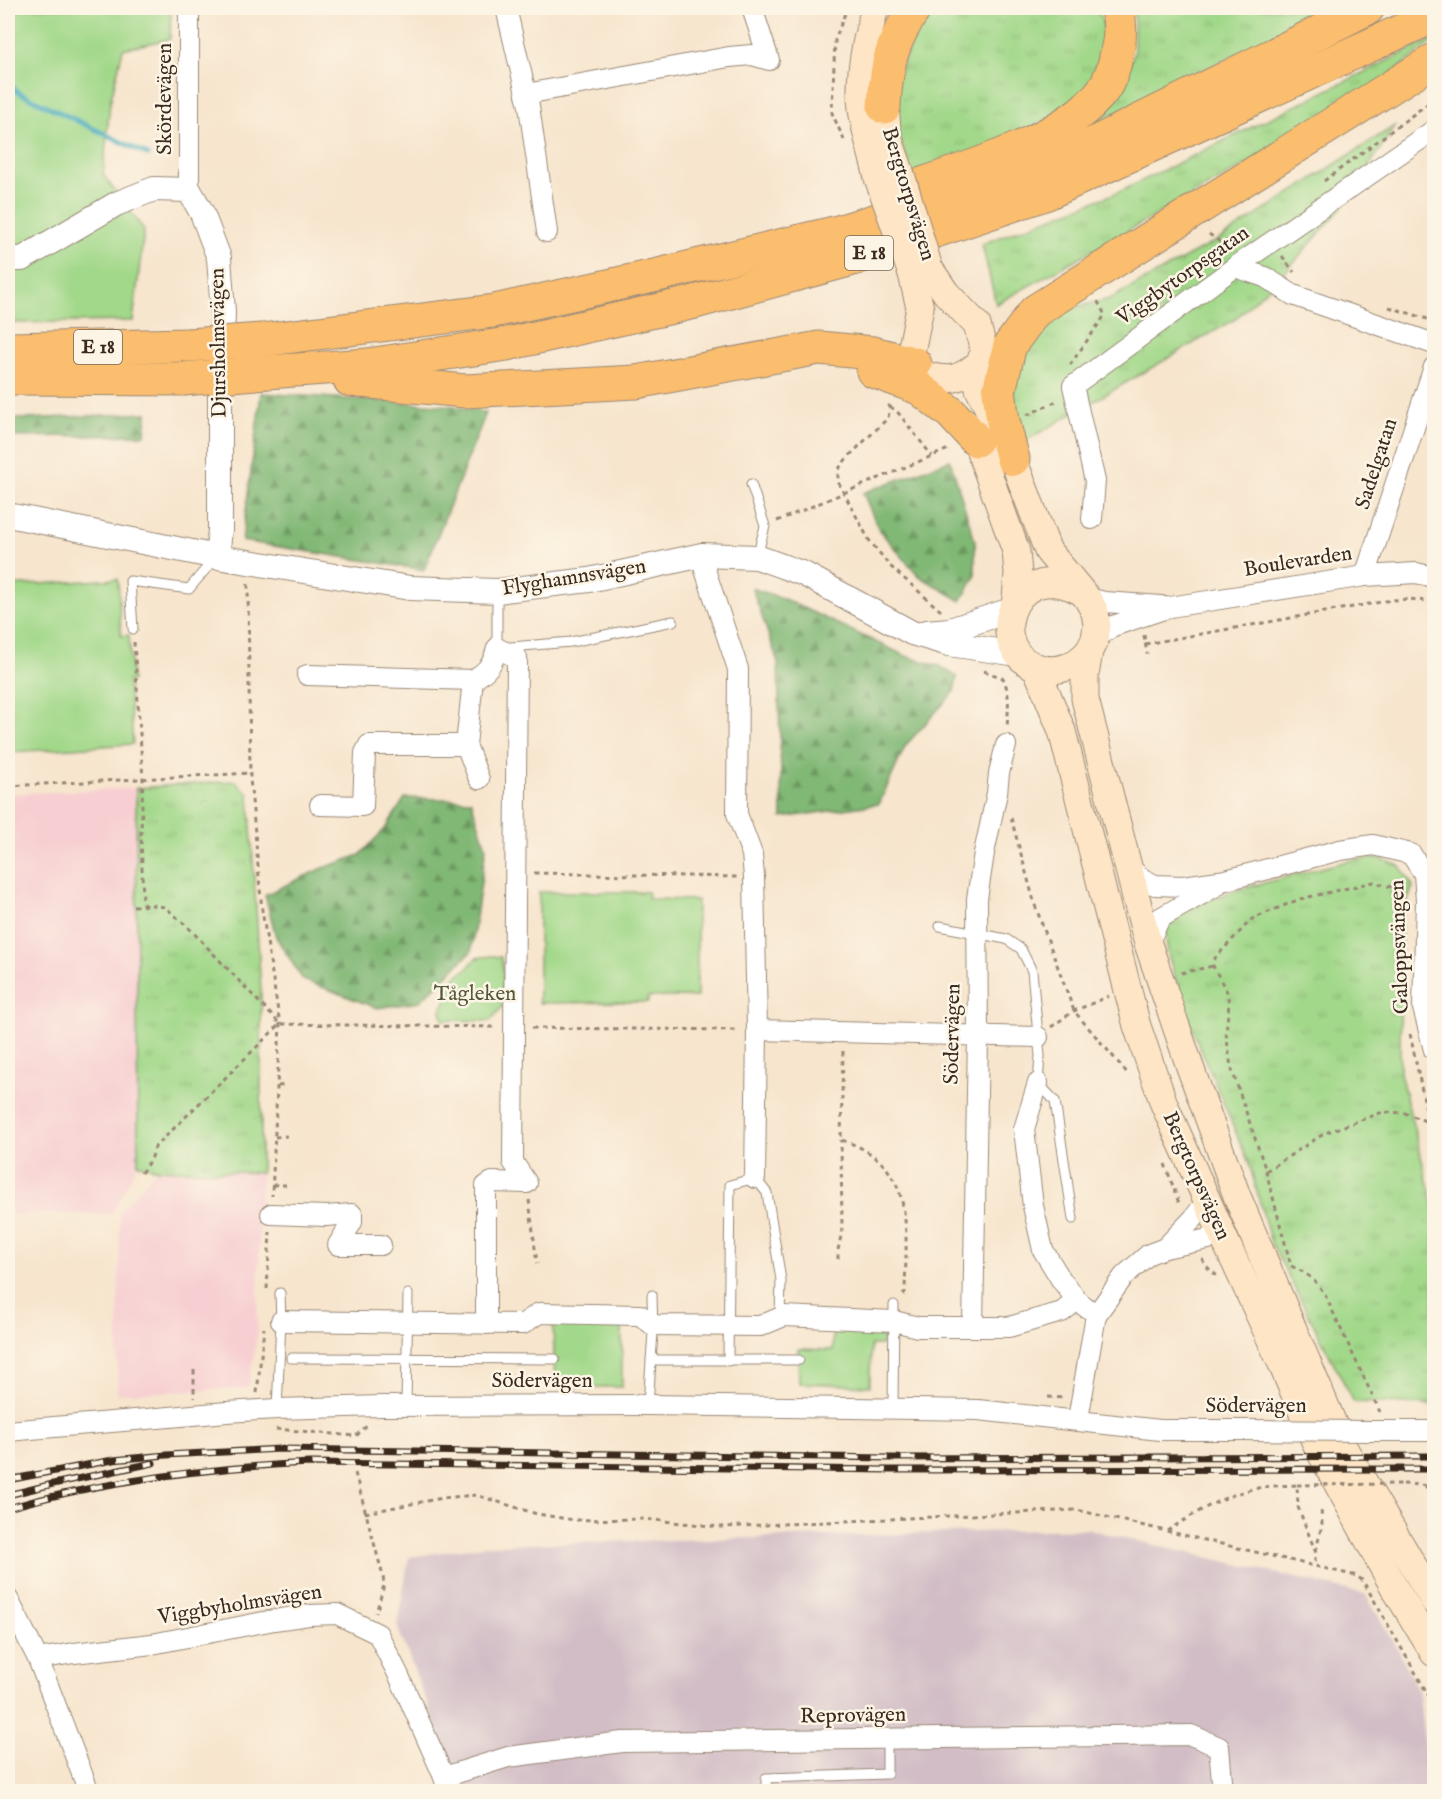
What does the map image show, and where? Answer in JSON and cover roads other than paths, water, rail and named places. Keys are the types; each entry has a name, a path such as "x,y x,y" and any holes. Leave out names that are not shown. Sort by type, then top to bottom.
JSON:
{"highway":[{"path":"884,107 886,70 901,28 915,8"},
{"name":"E 18","path":"8,349 188,345 262,340 494,311 838,232 1040,170 1368,8"},
{"path":"658,275 1006,154 1068,122 1103,90 1116,62 1122,31 1117,10"},
{"name":"E 18","path":"8,378 183,379 368,365 507,344 691,303 856,258 1045,194 1434,16"},
{"path":"1013,459 1003,421 999,391 1010,345 1035,311 1434,60"},
{"path":"982,357 1001,327 1027,304 1081,272 1171,226"},
{"path":"267,372 465,391 636,382 819,348 873,353 920,369"},
{"path":"783,353 870,369 919,388 951,412 964,444"}],"main road":[{"name":"Bergtorpsvägen","path":"875,8 868,32 862,73 862,109 889,174 921,271 920,308 911,352 920,369 958,409 964,444 1016,551 1018,573 1008,622 1011,640 1027,661 1062,731 1137,1026 1164,1104 1317,1446 1394,1587 1434,1653"},
{"name":"Bergtorpsvägen","path":"889,174 882,57 894,8"},
{"name":"Bergtorpsvägen","path":"921,271 977,325 982,357 979,389 1013,459 1047,551 1095,612 1097,625 1085,676 1085,699 1148,944 1190,1067 1238,1196 1338,1434 1434,1601"},
{"path":"920,369 940,379 955,379 968,373 982,357"},
{"path":"1013,605 1038,584 1052,581 1066,583 1083,594"},
{"path":"1027,661 1054,670 1068,668 1080,661 1092,645"}],"street":[{"name":"Skördevägen","path":"189,8 189,190"},
{"path":"506,8 526,94 547,232"},
{"path":"526,94 729,57 752,55 769,60 752,8"},
{"name":"Viggbytorpsgatan","path":"1092,519 1095,481 1073,386 1236,267 1434,130"},
{"path":"8,259 22,259 116,204 154,189 189,190"},
{"name":"Djursholmsvägen","path":"189,190 202,213 219,258 224,312 220,397 220,530 217,556"},
{"path":"1236,267 1265,277 1293,296 1434,344"},
{"name":"Sadelgatan","path":"1365,576 1434,367"},
{"name":"Flyghamnsvägen","path":"8,515 217,556 410,588 497,591 589,580 702,555 757,557 804,574 912,633 949,644 1027,661"},
{"path":"705,570 738,669 737,814 752,854 754,877 757,1030 755,1179"},
{"name":"Boulevarden","path":"1092,645 1113,626 1170,606 1365,576 1416,573 1434,577"},
{"name":"Boulevarden","path":"1083,594 1105,602 1170,606"},
{"path":"912,633 950,630 1013,605"},
{"path":"307,675 473,680 488,670 494,661 497,648 516,658 513,1162 527,1183 492,1182 486,1186 486,1324"},
{"path":"473,680 466,745 479,779"},
{"path":"320,805 363,806 365,753 369,745 466,745"},
{"name":"Södervägen","path":"973,1327 978,1035 977,899 1006,745"},
{"name":"Galoppsvängen","path":"1129,867 1143,879 1155,885 1184,886 1226,880 1340,850 1373,845 1411,854 1425,874 1423,1008 1434,1050"},
{"name":"Galoppsvängen","path":"1148,944 1160,918 1226,880"},
{"path":"757,1030 1038,1037"},
{"path":"1038,1083 1024,1129 1033,1206 1043,1250 1077,1300 1096,1315"},
{"path":"1165,1248 1207,1201"},
{"path":"271,1214 326,1216 352,1214 352,1222 338,1245 381,1245"},
{"path":"1078,1419 1096,1315 1124,1276 1149,1254 1165,1248 1223,1236"},
{"path":"273,1320 523,1324 539,1313 640,1315 653,1324 760,1326 784,1316 894,1313 918,1327 1009,1327 1062,1312 1077,1300"},
{"name":"Södervägen","path":"8,1431 277,1409 648,1405 978,1410 1078,1419 1160,1430 1379,1426 1434,1431"},
{"path":"8,1599 38,1659 89,1791"},
{"name":"Viggbyholmsvägen","path":"38,1659 152,1644 309,1615 337,1614 378,1634 446,1784"},
{"name":"Reprovägen","path":"446,1784 508,1757 622,1742 1191,1735 1219,1748 1223,1791"}],"lane":[{"path":"751,484 765,526 757,557"},
{"path":"133,629 130,581 189,589 217,556"},
{"path":"497,591 497,648 570,642 673,621"},
{"path":"940,926 1006,939 1021,949 1032,971 1038,1037 1038,1083 1055,1101 1073,1219"},
{"path":"728,1361 730,1185 755,1179 767,1193 781,1280 780,1317"},
{"path":"277,1409 273,1320 280,1293"},
{"path":"406,1406 408,1294"},
{"path":"648,1405 653,1324 652,1294"},
{"path":"893,1408 894,1313"},
{"path":"291,1358 555,1359"},
{"path":"651,1360 799,1360"},
{"path":"767,1791 766,1778 887,1774 887,1740"}],"waterway":[{"path":"8,84 20,93 148,155"}],"railway":[{"path":"8,1480 113,1460 280,1449 890,1458 1434,1456"},
{"path":"8,1495 153,1463"},
{"path":"8,1508 82,1490 157,1477 233,1468 310,1463 890,1470 1434,1469"}],"park label":[{"name":"Tågleken","path":"475,994"}]}
